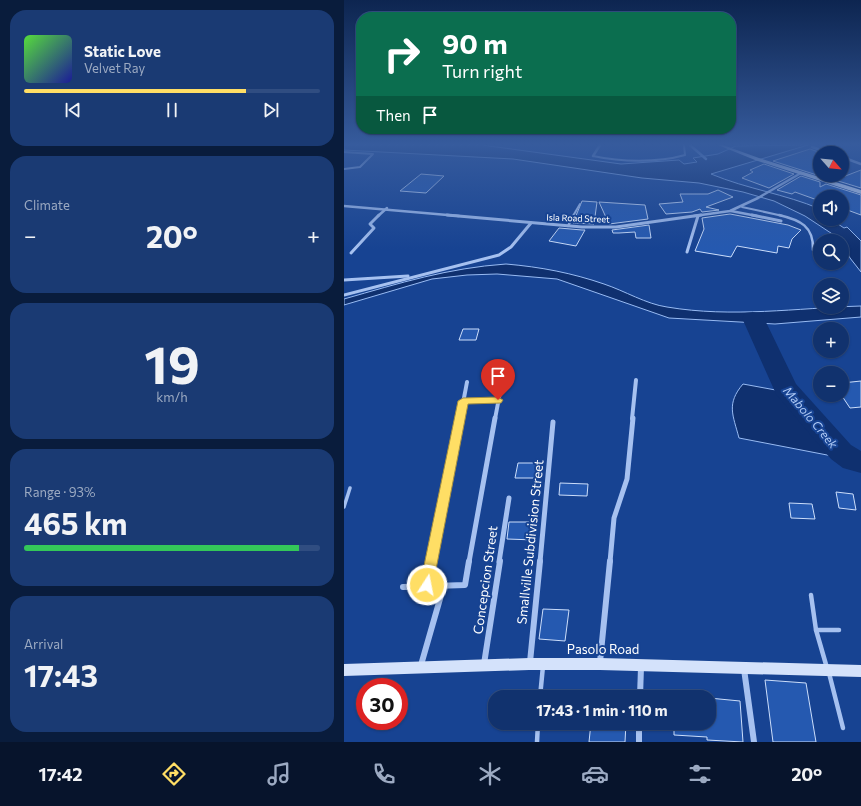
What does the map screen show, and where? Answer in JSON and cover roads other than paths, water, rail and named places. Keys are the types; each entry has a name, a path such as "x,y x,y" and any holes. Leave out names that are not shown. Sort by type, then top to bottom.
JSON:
{"street":[{"name":"Isla Road Street","path":"344,206 387,208 568,226 616,227 731,211 742,207 790,180"},
{"path":"822,180 861,192"},
{"path":"351,253 374,228 370,224 387,208"},
{"path":"731,211 780,221"},
{"path":"687,252 698,216"},
{"path":"344,295 504,253 531,223"},
{"path":"344,280 418,276"},
{"path":"600,664 614,518 627,480 636,380"},
{"path":"427,585 467,382"},
{"path":"403,587 427,585 465,585 502,382"},
{"path":"463,401 498,400"},
{"name":"Smallville Subdivision Street","path":"530,664 553,422"},
{"name":"Concepcion Street","path":"484,666 509,498"},
{"path":"420,668 444,585"},
{"name":"Pasolo Road","path":"344,670 530,664 641,664 744,666 861,671"},
{"path":"640,690 641,664"},
{"path":"744,666 754,742"},
{"path":"639,730 639,742"}],"lane":[{"path":"568,226 580,204"},
{"path":"742,207 798,221 807,228 813,236"},
{"path":"344,507 350,488"},
{"path":"811,595 816,630 843,728"},
{"path":"816,630 839,630"},
{"path":"541,690 543,664"},
{"path":"537,742 538,730"}],"water":[{"path":"661,180 727,180 813,206 813,221 774,201 743,192 699,183"},
{"path":"820,226 847,227 861,241 861,272 849,256 849,234 832,234"},
{"path":"506,264 568,274 592,280 651,303 667,307 716,312 813,308 813,314 849,314 849,307 861,306 861,317 775,324 669,318 557,279 497,274 467,275 432,279 344,305 344,299 405,282 485,266"},
{"path":"743,384 781,391 785,388 829,440 853,460 739,438 732,410 734,398"}],"waterway":[{"name":"Mabolo Creek","path":"753,318 785,388 841,452 853,460 861,462"}]}
